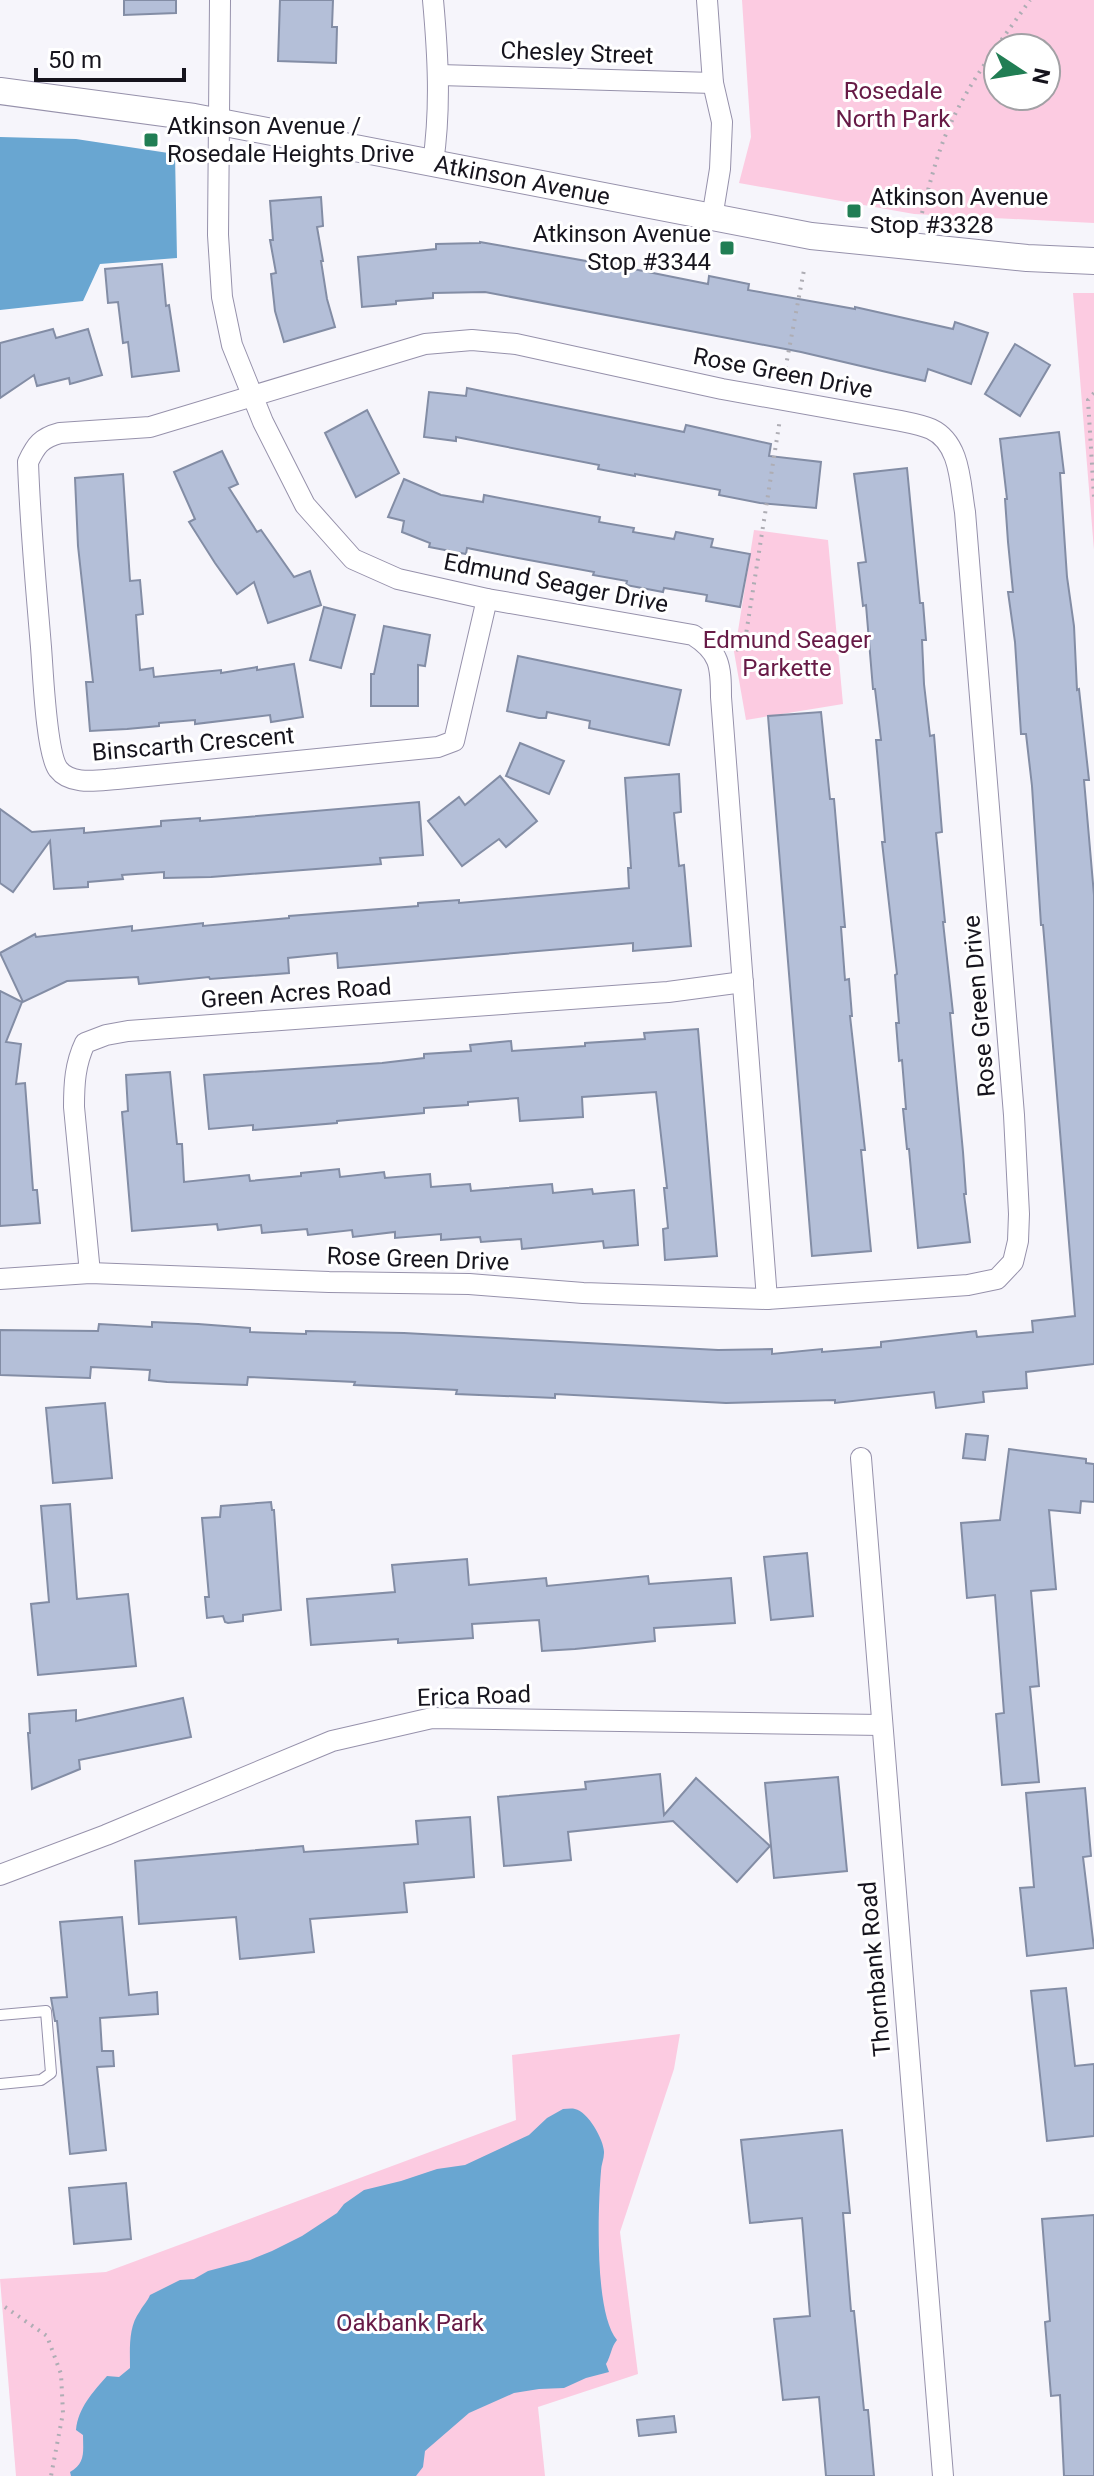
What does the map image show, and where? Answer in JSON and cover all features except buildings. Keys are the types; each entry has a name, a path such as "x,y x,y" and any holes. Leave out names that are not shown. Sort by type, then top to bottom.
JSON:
{"street":[{"name":"Edmund Seager Drive","path":"220,0 218,235 222,297 232,345 263,422 305,505 353,559 398,579 487,599 693,635 709,645 721,669 767,1299"},
{"path":"433,0 439,75 438,130 433,163"},
{"path":"707,0 713,83 722,122 720,169 712,218"},
{"name":"Chesley Street","path":"439,75 713,83"},
{"name":"Atkinson Avenue","path":"0,91 194,117 811,236 1027,258 1094,261"},
{"name":"Rose Green Drive","path":"0,1279 90,1273 469,1284 625,1295 767,1299 968,1285 997,1279 1013,1262 1018,1241 1014,1115 965,512 956,459 946,438 930,428 901,421 722,389 516,344 472,340 425,344 254,396"},
{"name":"Binscarth Crescent","path":"254,396 150,427 47,436 28,462 45,704 58,768 68,777 86,781 117,779 438,747 454,741 487,599"},
{"name":"Green Acres Road","path":"90,1273 74,1107 74,1080 85,1043 128,1031 668,992 743,982"},
{"name":"Thornbank Road","path":"861,1458 943,2476"},
{"name":"Erica Road","path":"0,1875 106,1835 332,1741 432,1718 882,1725"}],"lane":[{"path":"0,2015 46,2011 51,2073 41,2080 0,2084"}],"path":[{"path":"922,213 933,168 950,124 973,82 1030,0"},
{"path":"784,376 804,270"},
{"path":"1094,393 1088,400 1094,497"},
{"path":"736,650 744,647 781,413"},
{"path":"5,2307 47,2336 61,2374 63,2413 51,2476"}],"green space":[{"name":"Rosedale North Park","path":"742,0 1094,0 1094,223 914,214 739,183 751,137"},
{"path":"1073,293 1094,293 1094,550"},
{"name":"Edmund Seager Parkette","path":"754,530 828,540 843,704 746,720 733,646"},
{"name":"Oakbank Park","path":"680,2034 674,2069 620,2232 638,2374 538,2407 545,2476 16,2476 0,2279 106,2272 516,2120 512,2055"}],"water":[{"path":"0,137 76,139 175,154 177,258 100,264 83,301 0,310"},
{"name":"Oakbank Park","path":"563,2109 575,2109 585,2115 604,2148 599,2259 604,2307 617,2340 606,2364 609,2372 564,2388 514,2393 469,2413 425,2451 423,2467 416,2476 71,2476 70,2472 79,2465 82,2456 83,2435 76,2430 80,2415 107,2376 119,2377 130,2368 133,2324 150,2295 180,2280 194,2279 208,2271 272,2251 337,2213 364,2190 437,2169 465,2165 529,2135 547,2118"}],"place":[{"name":"Atkinson Avenue / Rosedale Heights Drive","path":"151,140"},
{"name":"Atkinson Avenue Stop #3328","path":"854,211"},
{"name":"Atkinson Avenue Stop #3344","path":"727,248"}]}
